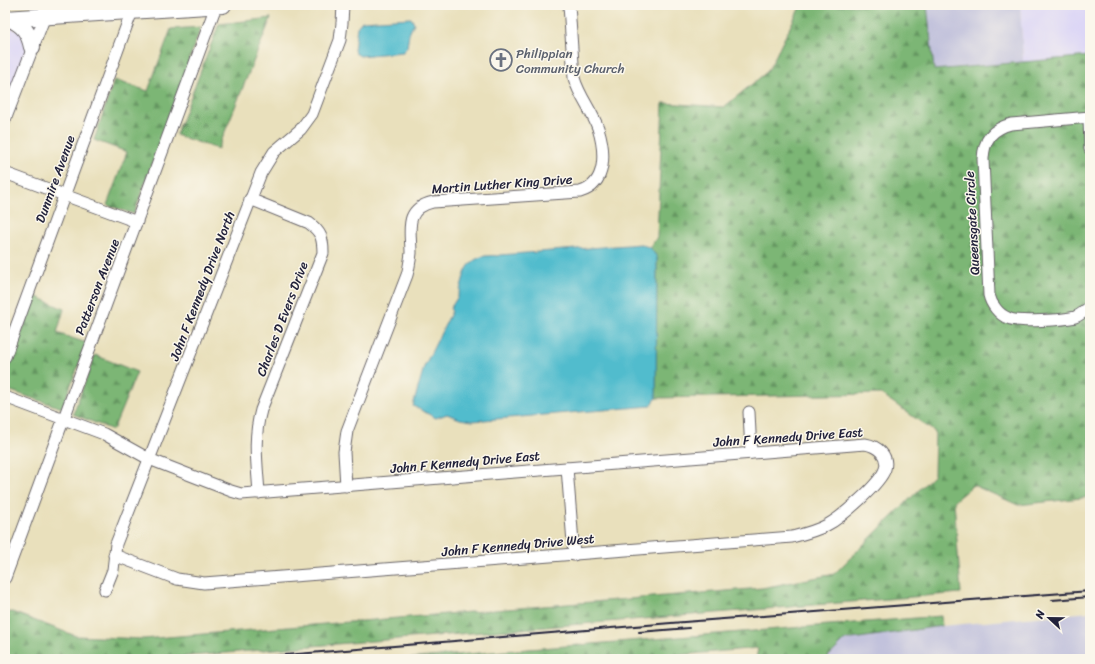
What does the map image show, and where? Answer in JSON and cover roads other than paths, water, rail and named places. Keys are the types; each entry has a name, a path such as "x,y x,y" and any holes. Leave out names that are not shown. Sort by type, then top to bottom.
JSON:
{"highway":[{"path":"8,19 223,5"},
{"path":"8,19 18,22 24,28 30,37 32,47"}],"street":[{"name":"John F Kennedy Drive North","path":"105,590 113,570 116,544 250,199 261,173 274,152 301,129 312,114 340,40 343,5"},
{"name":"Martin Luther King Drive","path":"346,486 344,452 347,431 407,275 411,253 409,228 414,214 425,204 433,202 580,192 591,187 600,176 602,168 600,137 593,117 577,88 574,78 569,5"},
{"name":"Patterson Avenue","path":"5,578 216,6"},
{"name":"Dunmire Avenue","path":"5,357 132,11"},
{"path":"5,120 44,16"},
{"name":"Queensgate Circle","path":"1090,149 1089,118 1002,126 994,131 986,142 983,150 989,295 990,301 994,307 1007,318 1016,321 1076,317 1090,306"},
{"path":"5,173 137,222"},
{"name":"Charles D Evers Drive","path":"250,199 309,222 322,236 323,245 323,253 261,410 258,422 256,446 259,493"},
{"name":"John F Kennedy Drive East","path":"5,397 104,434 149,459 236,493 259,493 865,444 877,448 881,452"},
{"path":"749,412 752,453"},
{"name":"John F Kennedy Drive West","path":"114,555 177,578 204,583 792,537 811,532 827,525 850,510 878,480 885,469 886,464 881,452"},
{"path":"567,468 574,555"}],"water":[{"path":"411,18 414,23 409,34 407,47 403,52 360,56 355,53 354,50 357,27 362,21"},
{"path":"641,244 650,248 657,257 656,398 651,406 472,421 460,419 447,414 436,418 413,406 424,367 452,311 450,309 460,292 465,272 472,262 485,256"}],"railway":[{"path":"236,659 671,623 1090,591"},
{"path":"1052,600 1090,597"},
{"path":"639,632 689,628"}],"place":[{"name":"Philippian Community Church","path":"501,60"}]}
